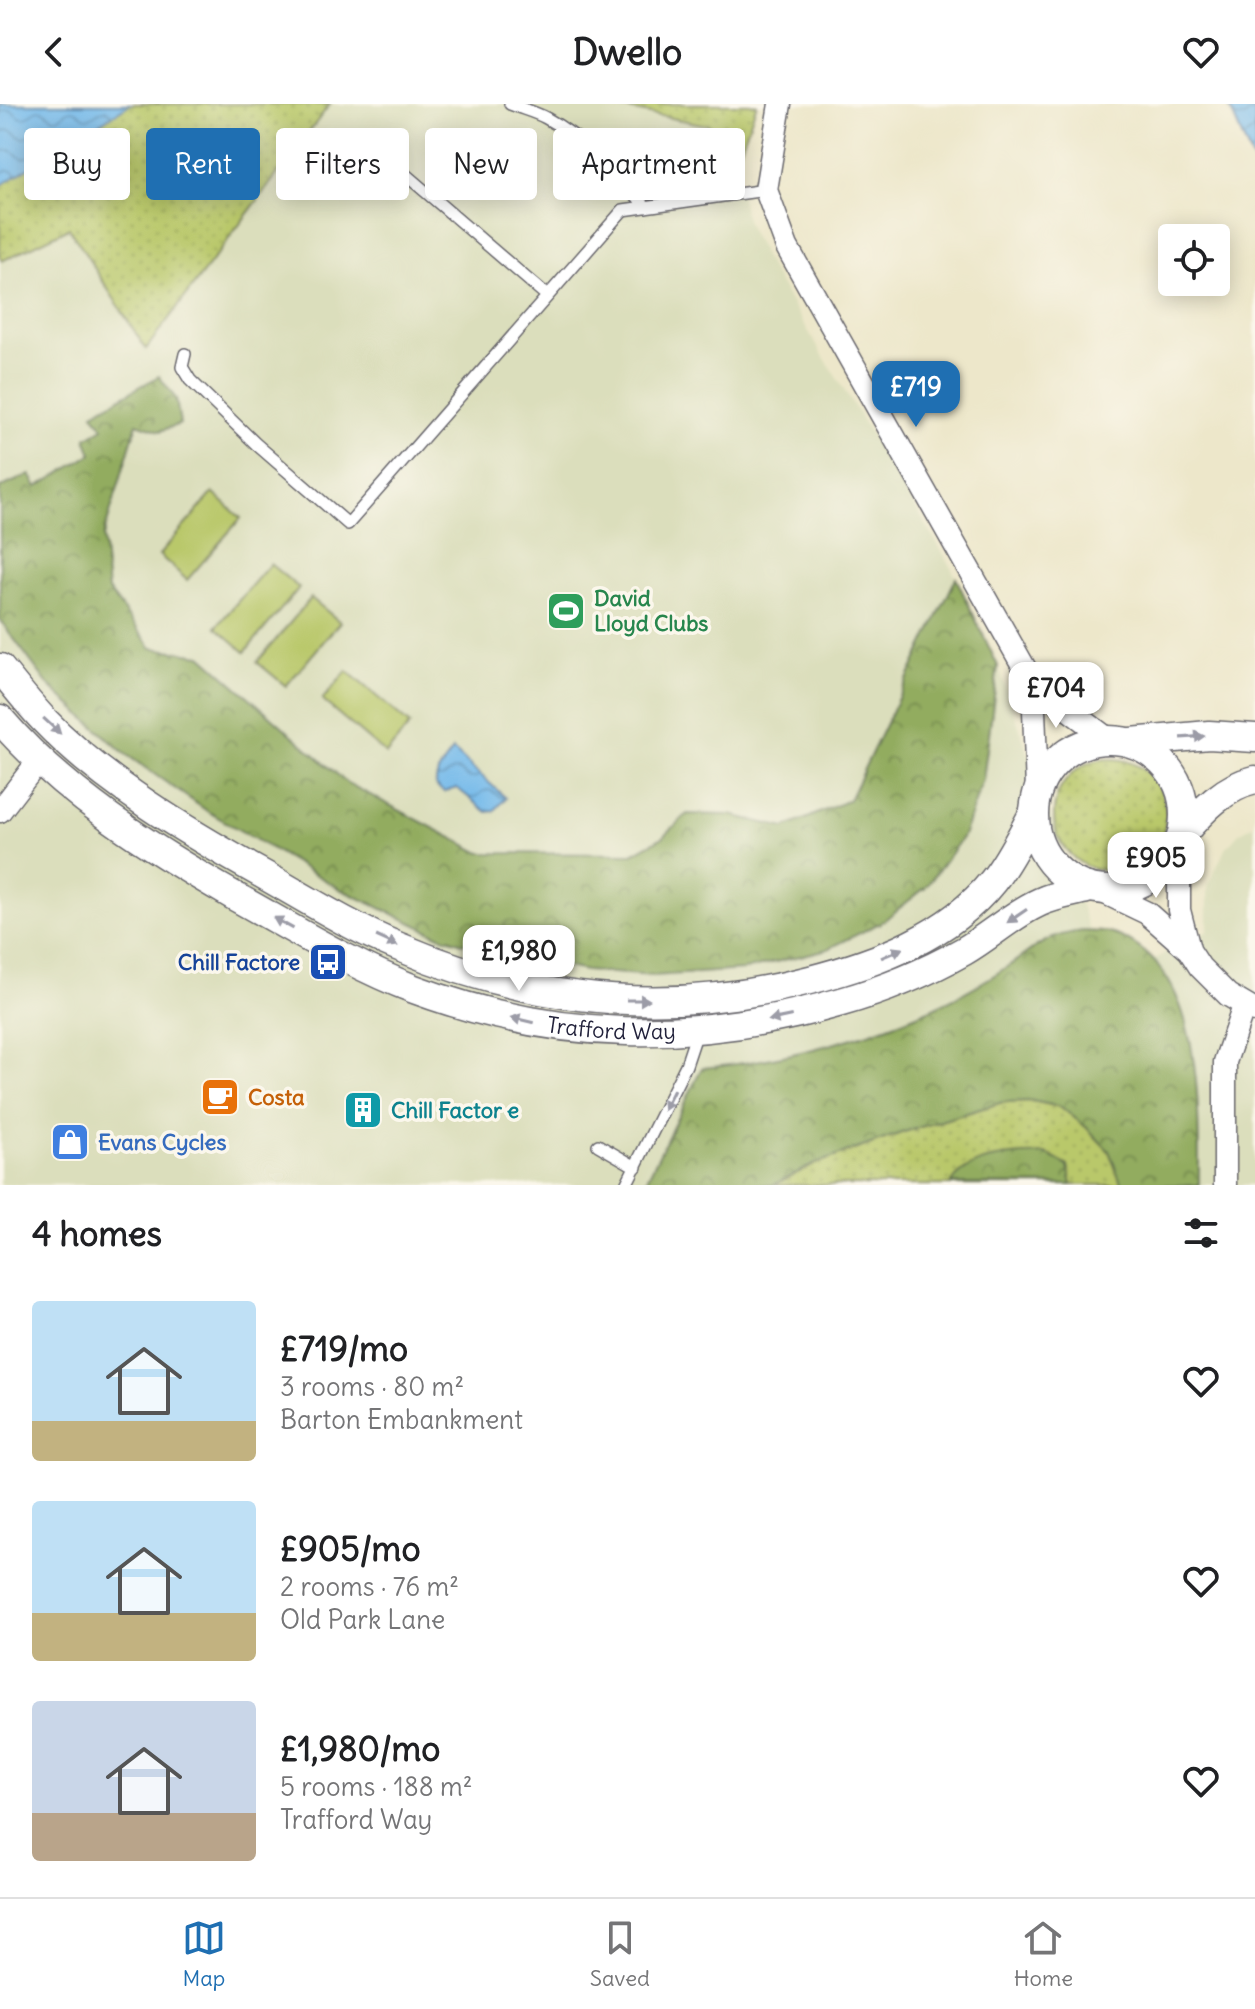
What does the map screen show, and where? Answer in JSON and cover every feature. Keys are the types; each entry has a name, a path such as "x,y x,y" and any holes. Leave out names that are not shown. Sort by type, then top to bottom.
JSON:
{"street":[{"path":"780,104 766,190 787,247 1033,683 1120,740 1151,751 1168,767 1180,787 1185,810 1179,910 1189,950"},
{"name":"Trafford Way","path":"0,668 44,720 89,760 153,807 245,864 339,918 395,945 448,967 508,985 552,993 611,1000 725,997 796,984 882,957 952,920 978,897 1000,871 1035,802"},
{"path":"1033,683 1037,837 1048,859 1065,876 1147,913 1189,950 1212,979 1250,1008 1225,1062 1225,1185"},
{"name":"Trafford Way","path":"0,719 80,794 193,872 341,955 412,988 480,1010 543,1025 649,1033 697,1031 778,1019 886,988 933,968 1040,902 1093,888"},
{"path":"1035,802 1049,769 1066,752 1086,742 1209,735 1255,738"},
{"path":"0,811 40,759"},
{"path":"1093,888 1112,890 1137,885 1159,872 1204,810 1225,792 1255,780"}],"lane":[{"path":"510,104 546,118 585,146 617,173 646,207"},
{"path":"409,177 547,296"},
{"path":"185,354 182,367 190,380 256,444 348,524 623,210 766,190"},
{"path":"626,1185 686,1065 697,1031"},
{"path":"598,1145 636,1167"}],"shaded area":[{"path":"130,104 698,104 712,128 553,128 553,200 742,200 747,224 770,268 949,563 998,666 1090,931 1109,935 1151,961 1208,931 1208,885 1226,848 1239,833 1255,824 1255,1185 0,1185 0,184 24,169 24,200 130,200 130,128 91,128"}],"green space":[{"path":"130,104 330,104 312,128 276,128 276,176 260,197 260,128 146,128 146,200 258,200 146,349 69,228 2,261 0,258 0,184 24,169 24,200 130,200 130,128 91,128"},
{"path":"600,104 757,104 745,136 745,128 711,126"},
{"path":"159,376 176,399 180,424 160,431 137,423 103,537 108,590 152,648 201,655 347,783 481,853 632,854 663,837 687,814 731,815 785,828 849,800 956,578 998,666 983,780 963,836 926,887 882,922 828,949 744,970 653,976 586,971 489,951 440,936 342,890 207,811 124,753 50,687 0,620 0,488 30,474 37,487 92,454 86,438 103,428 93,413"},
{"path":"213,493 241,518 187,580 159,555"},
{"path":"270,564 299,588 245,652 216,627"},
{"path":"311,598 340,622 286,686 257,662"},
{"path":"347,671 410,725 386,754 322,700"},
{"path":"1110,759 1131,763 1149,776 1162,794 1166,815 1162,836 1149,854 1131,867 1110,871 1089,867 1071,854 1058,836 1054,815 1058,794 1071,776 1089,763"},
{"path":"1083,931 1113,934 1143,951 1166,976 1181,1007 1196,1080 1199,1185 1122,1185 1109,1151 1086,1127 1061,1107 1032,1101 1003,1102 904,1132 815,1164 773,1185 644,1185 702,1068 800,1052 900,1022 960,995 1047,940"},
{"path":"1032,1101 1061,1107 1086,1127 1109,1151 1122,1185 773,1185 815,1164 904,1132 1003,1102"},
{"path":"1046,1154 1068,1166 1072,1185 951,1184 959,1174 981,1162 1007,1156"}],"water":[{"path":"0,104 130,104 92,128 24,128 24,171 0,184"},
{"path":"1228,104 1255,104 1255,166"},
{"path":"453,750 506,798 494,811 487,812 457,788 444,792 435,785 438,772"}],"place":[{"name":"David Lloyd Clubs","path":"566,611"},
{"name":"Chill Factore","path":"328,962"},
{"name":"Costa","path":"220,1097"},
{"name":"Chill Factor e","path":"363,1110"},
{"name":"Evans Cycles","path":"70,1142"}]}
